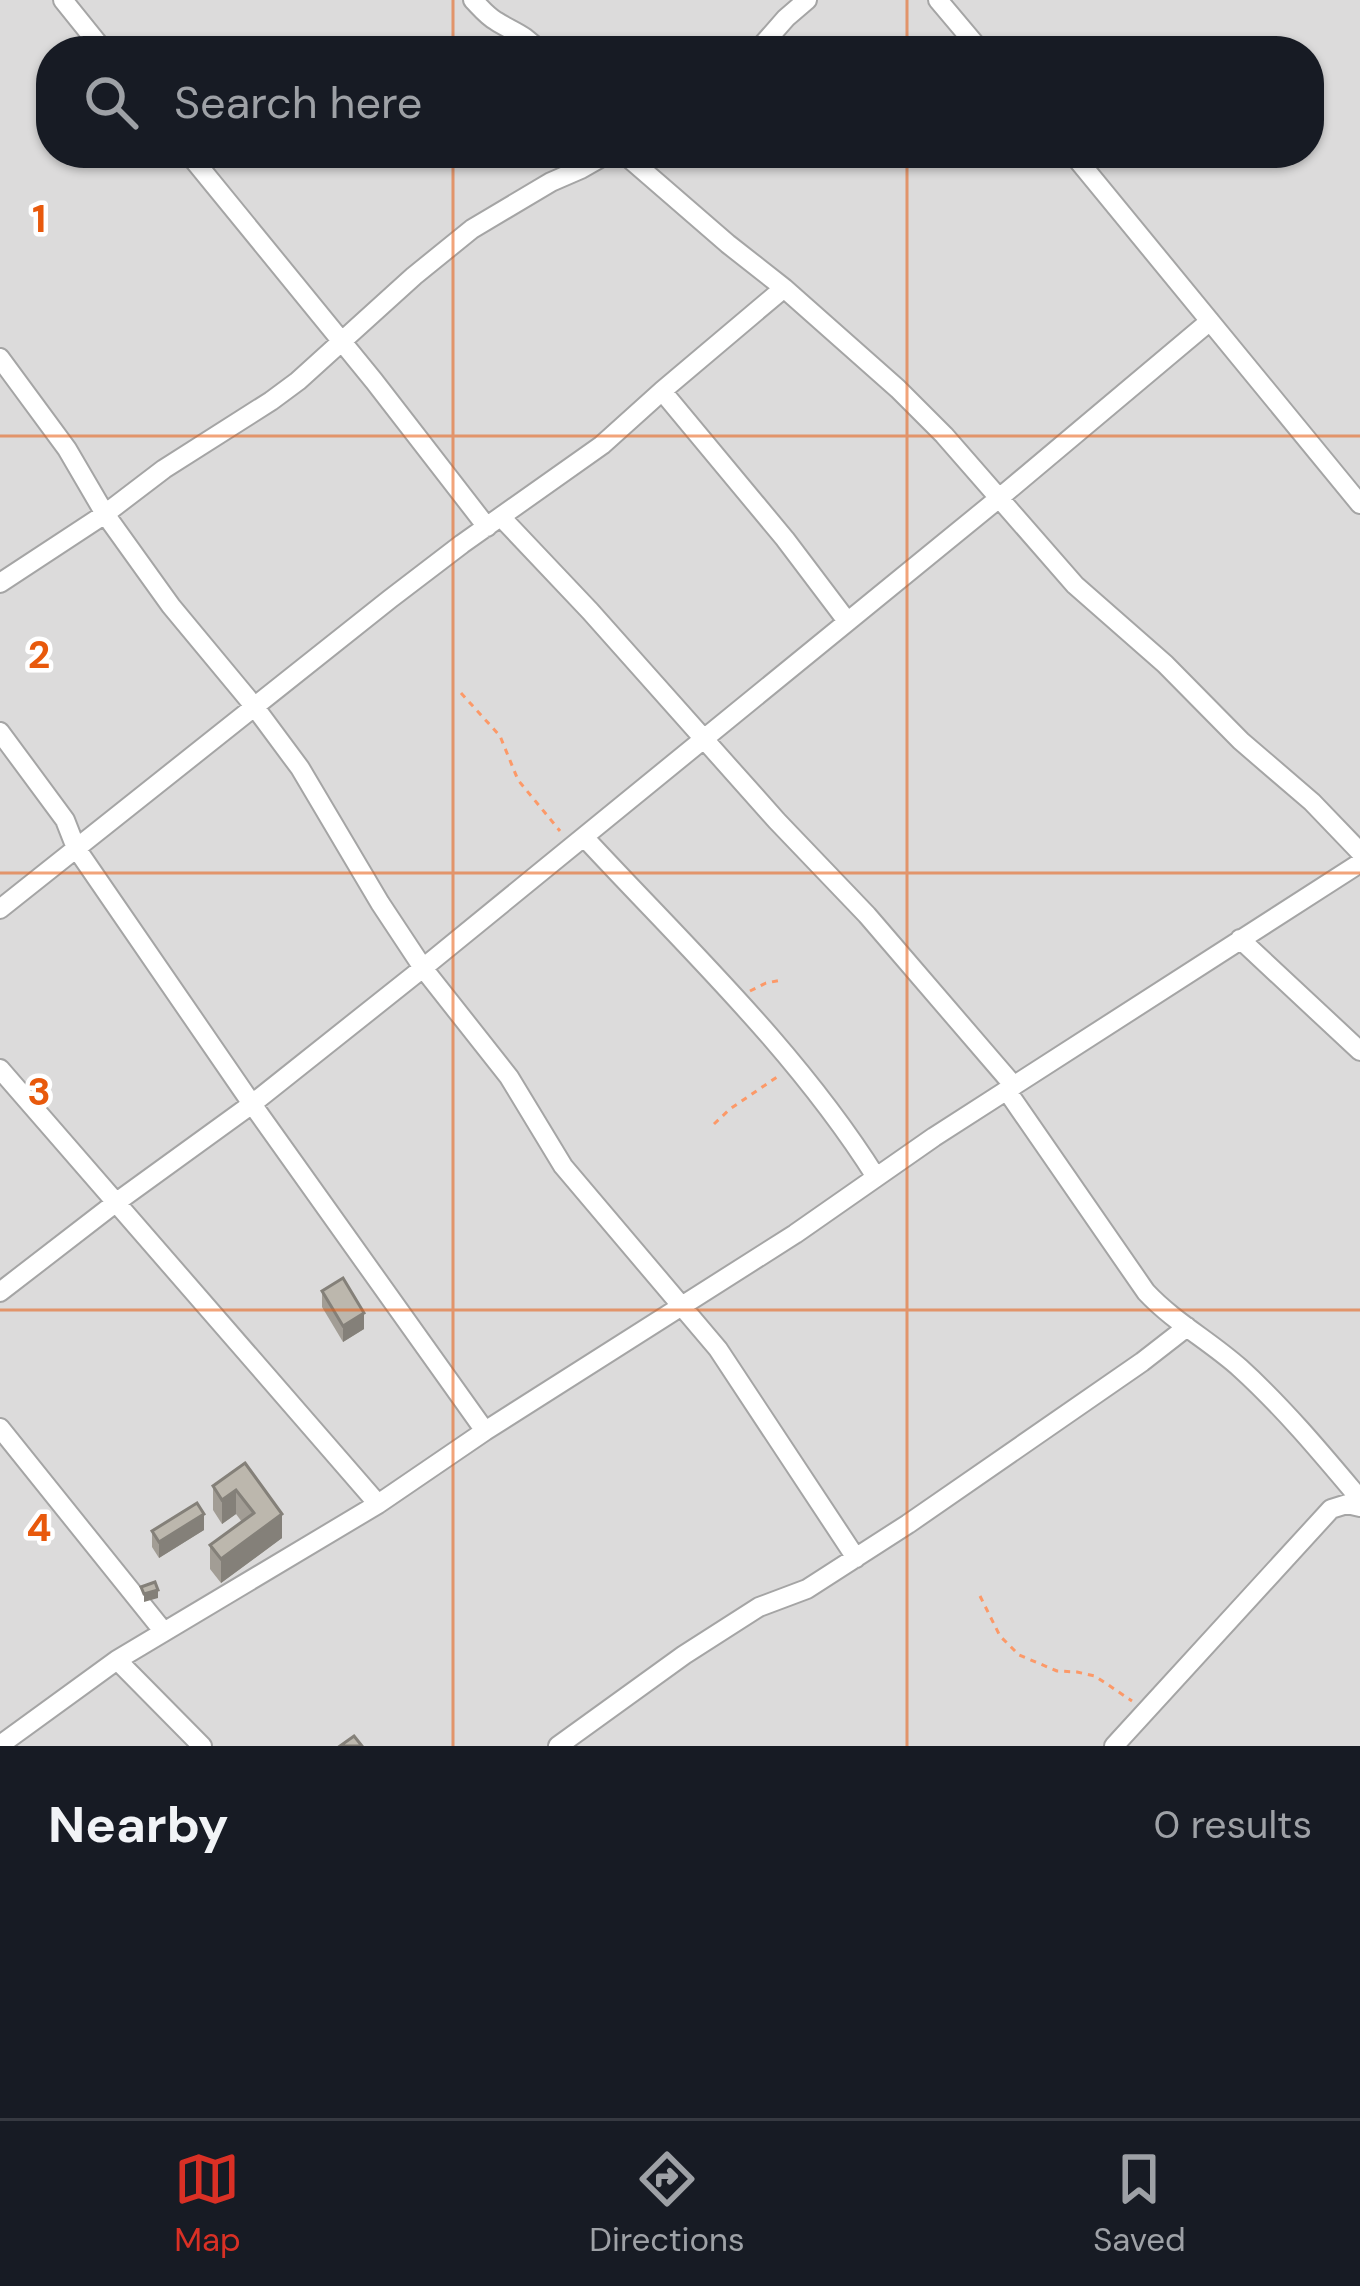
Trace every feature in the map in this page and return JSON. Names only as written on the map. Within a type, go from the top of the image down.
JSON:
[{"type":"street","points":[[63,0],[92,36]]},
{"type":"street","points":[[473,0],[500,25],[524,36]]},
{"type":"street","points":[[770,36],[807,0]]},
{"type":"street","points":[[938,0],[968,36]]},
{"type":"street","points":[[200,168],[494,522],[704,738],[867,915],[1011,1088],[1146,1292],[1240,1369],[1330,1464],[1360,1503]]},
{"type":"street","points":[[0,583],[271,401],[472,229],[583,168]]},
{"type":"street","points":[[640,168],[898,389],[1075,585],[1165,664],[1360,852]]},
{"type":"street","points":[[1084,168],[1360,504]]},
{"type":"street","points":[[0,909],[254,706],[602,445],[784,288]]},
{"type":"street","points":[[0,1292],[252,1104],[423,968],[1210,321]]},
{"type":"street","points":[[0,358],[67,448],[105,514],[171,606],[300,768],[423,968],[509,1077],[575,1183],[684,1307],[740,1381],[856,1558]]},
{"type":"street","points":[[662,391],[847,621]]},
{"type":"street","points":[[0,732],[65,820],[76,848],[252,1104],[485,1431]]},
{"type":"street","points":[[579,842],[738,998],[876,1177]]},
{"type":"street","points":[[0,1745],[117,1660],[378,1504],[1360,863]]},
{"type":"street","points":[[1240,939],[1360,1051]]},
{"type":"street","points":[[0,1070],[378,1504]]},
{"type":"street","points":[[558,1746],[684,1654],[758,1607],[807,1589],[856,1558],[1186,1327]]},
{"type":"street","points":[[0,1428],[164,1632]]},
{"type":"street","points":[[1114,1746],[1331,1509],[1360,1503]]},
{"type":"street","points":[[117,1660],[202,1746]]},
{"type":"path","points":[[461,693],[500,736],[526,794],[579,842]]},
{"type":"path","points":[[738,998],[766,982],[782,980]]},
{"type":"path","points":[[714,1124],[794,1068]]},
{"type":"path","points":[[980,1596],[1000,1636],[1019,1655],[1057,1671],[1095,1676],[1145,1711]]},
{"type":"shaded area","points":[[0,0],[1360,0],[1360,1746],[0,1746]]},
{"type":"building","points":[[343,1278],[364,1313],[343,1326],[322,1291]]},
{"type":"building","points":[[245,1463],[282,1514],[221,1559],[210,1545],[254,1513],[236,1490],[222,1500],[213,1486]]},
{"type":"building","points":[[197,1503],[204,1514],[159,1542],[152,1531]]},
{"type":"building","points":[[155,1582],[158,1590],[144,1594],[141,1587]]},
{"type":"building","points":[[354,1736],[362,1746],[340,1746]]}]
